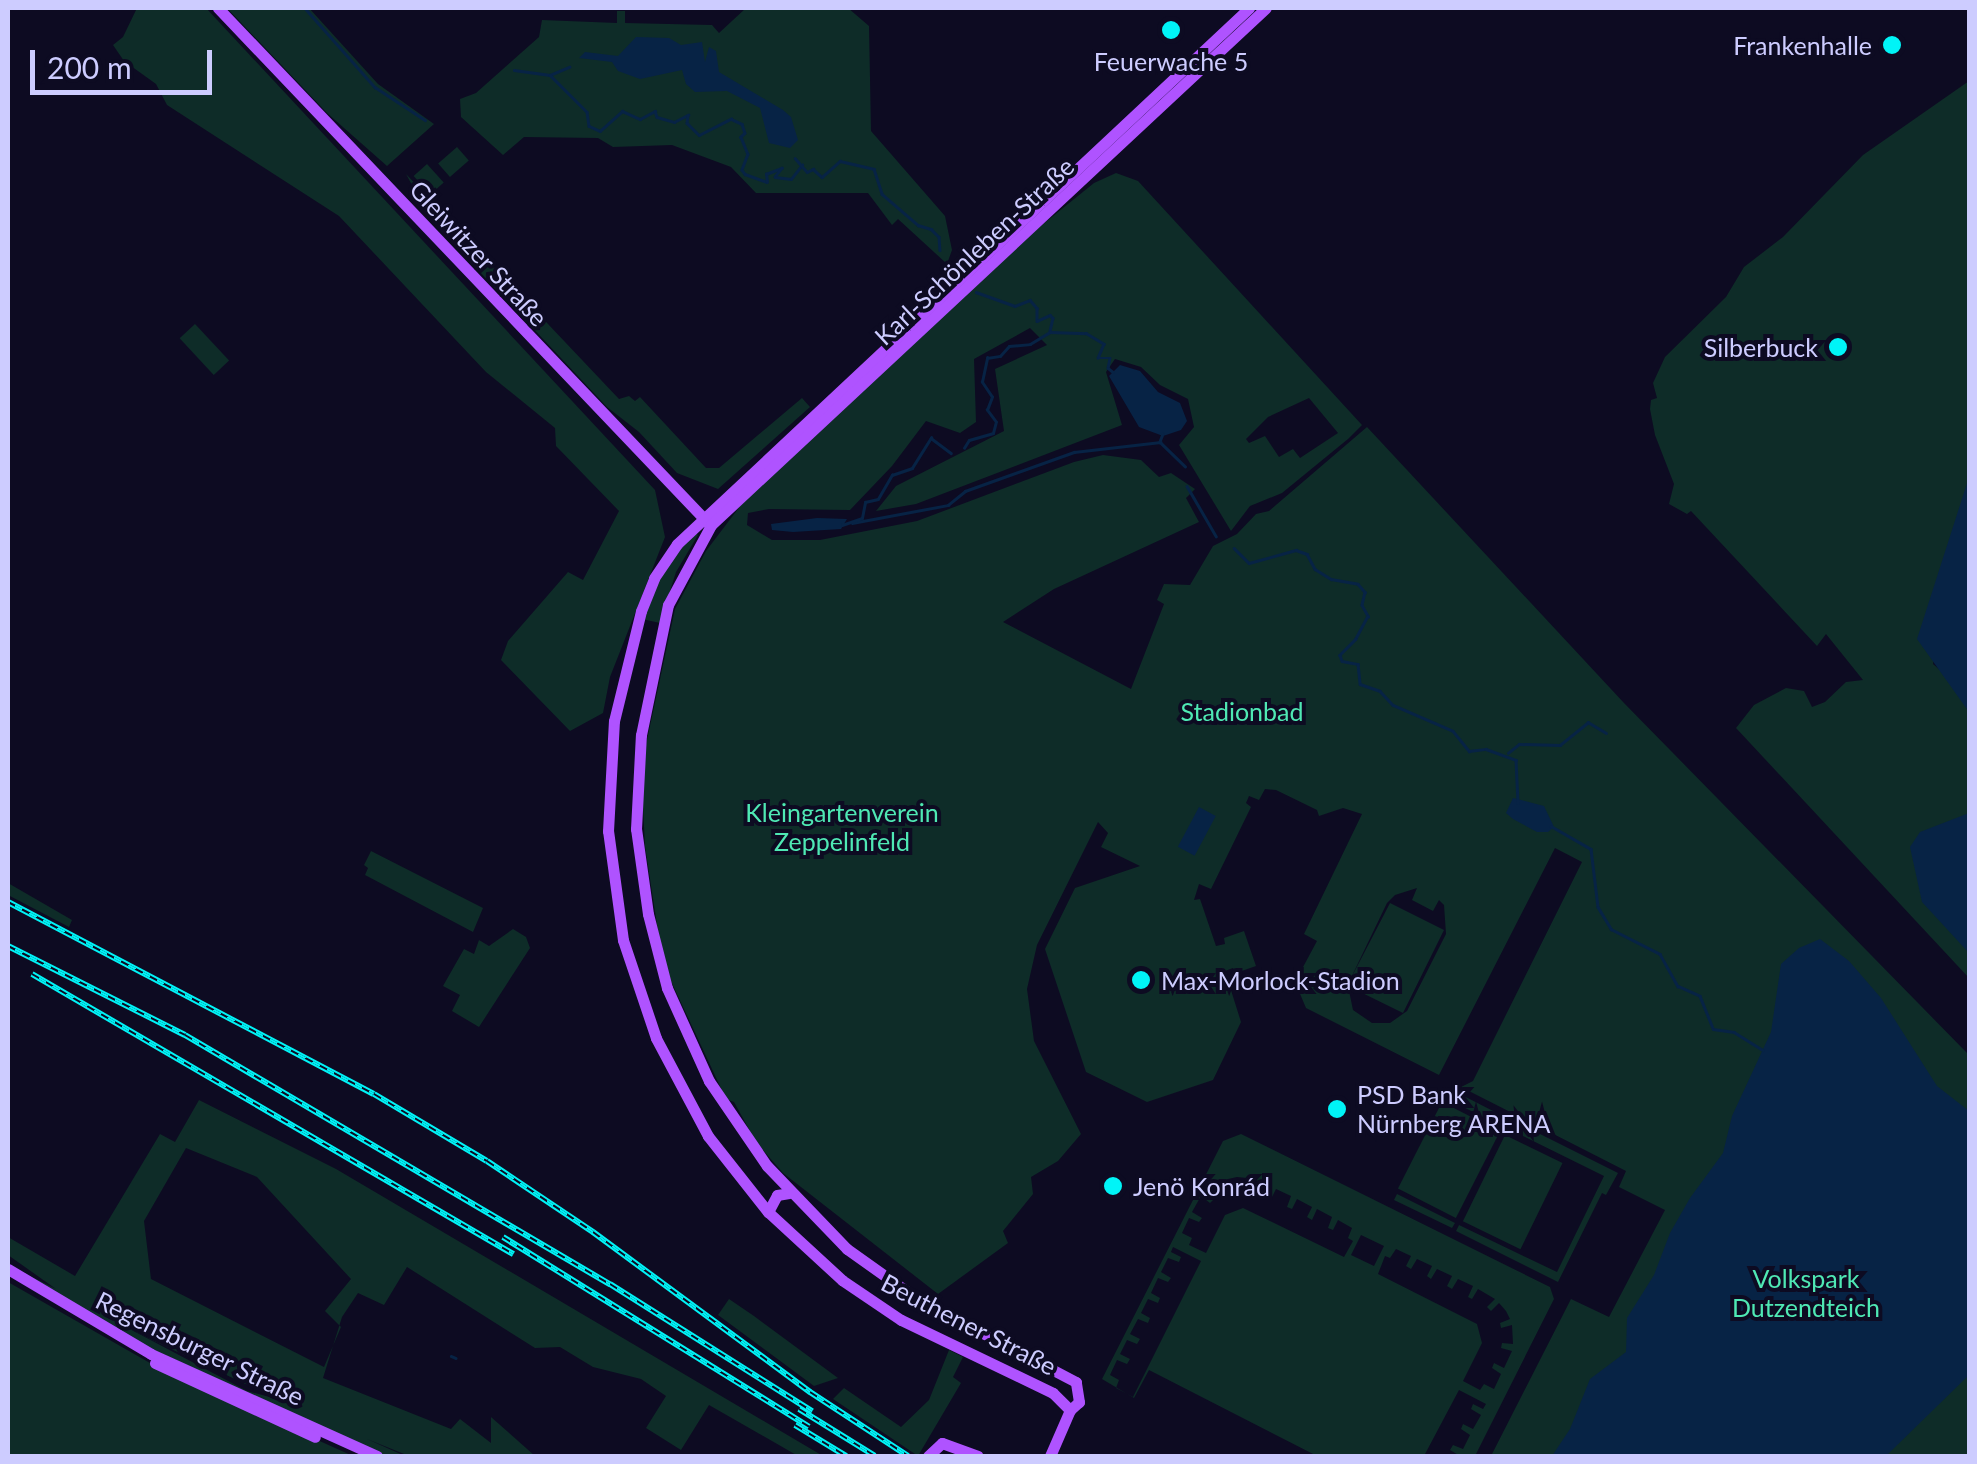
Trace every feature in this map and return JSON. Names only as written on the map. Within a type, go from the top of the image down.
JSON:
[{"type":"main road","name":"Gleiwitzer Straße","points":[[218,8],[707,522]]},
{"type":"main road","name":"Karl-Schönleben-Straße","points":[[995,254],[1249,8]]},
{"type":"main road","name":"Karl-Schönleben-Straße","points":[[707,522],[1266,8]]},
{"type":"main road","name":"Beuthener Straße","points":[[707,522],[664,616],[638,758],[639,859],[660,966],[690,1044],[740,1130],[825,1230],[880,1275],[1076,1382],[1082,1394],[1070,1410],[1053,1393],[901,1320],[825,1266],[768,1212],[708,1136],[663,1055],[626,950],[612,870],[609,776],[629,649],[663,563],[707,522]]},
{"type":"main road","points":[[768,1212],[777,1195],[790,1192]]},
{"type":"main road","name":"Regensburger Straße","points":[[8,1269],[142,1349],[294,1428],[360,1456]]},
{"type":"main road","name":"Regensburger Straße","points":[[8,1279],[122,1346],[378,1456]]},
{"type":"main road","points":[[1050,1456],[1070,1410]]},
{"type":"main road","points":[[928,1456],[942,1443],[978,1456]]},
{"type":"green space","points":[[137,8],[206,8],[655,490],[665,537],[610,677],[603,713],[570,731],[501,660],[508,641],[568,572],[583,580],[619,511],[556,446],[555,428],[486,372],[339,216],[167,105],[156,84],[124,61],[113,45],[123,37]]},
{"type":"green space","points":[[227,8],[309,8],[378,84],[434,124],[387,166],[327,113]]},
{"type":"green space","points":[[746,8],[848,8],[869,26],[871,131],[945,216],[952,250],[947,264],[898,219],[892,225],[868,193],[756,193],[731,167],[672,145],[613,147],[598,138],[524,137],[503,155],[461,117],[460,99],[476,93],[539,37],[542,20],[617,23],[617,11],[625,11],[625,23],[712,25],[719,33]]},
{"type":"green space","name":"Silberbuck","points":[[1969,81],[1969,476],[1933,664],[1949,678],[1969,712],[1969,978],[1736,728],[1754,705],[1786,688],[1804,691],[1812,707],[1825,702],[1846,682],[1863,680],[1826,634],[1817,646],[1691,511],[1687,514],[1669,504],[1674,484],[1655,435],[1650,409],[1651,400],[1657,398],[1653,383],[1665,357],[1726,297],[1744,267],[1783,237],[1863,155]]},
{"type":"green space","points":[[457,147],[469,161],[450,177],[438,163]]},
{"type":"green space","points":[[427,164],[444,183],[430,195],[414,176]]},
{"type":"green space","points":[[1116,173],[1138,181],[1362,425],[1282,493],[1250,506],[1231,531],[1179,445],[1194,427],[1188,399],[1160,385],[1141,367],[1115,359],[1106,372],[1122,425],[916,504],[876,511],[896,486],[1004,431],[995,369],[1047,345],[1030,328],[974,359],[976,422],[960,433],[926,421],[892,466],[850,510],[769,509],[748,513],[747,525],[772,540],[820,540],[917,521],[1074,462],[1103,455],[1141,460],[1159,477],[1171,473],[1195,489],[1186,498],[1199,522],[1054,589],[1003,622],[1131,689],[1164,604],[1157,600],[1164,584],[1190,585],[1213,546],[1237,534],[1256,514],[1269,511],[1367,427],[1624,703],[1969,1055],[1969,1456],[1491,1456],[1571,1299],[1609,1317],[1665,1210],[1619,1187],[1626,1171],[1461,1087],[1473,1081],[1582,862],[1555,848],[1439,1075],[1306,1008],[1295,982],[1317,941],[1304,934],[1362,814],[1343,808],[1319,816],[1317,810],[1276,790],[1265,789],[1259,800],[1249,796],[1246,803],[1251,807],[1211,889],[1199,884],[1194,900],[1200,899],[1216,946],[1225,944],[1224,938],[1244,931],[1256,966],[1236,973],[1233,968],[1225,971],[1241,1022],[1213,1080],[1147,1102],[1086,1072],[1045,949],[1075,888],[1140,866],[1101,847],[1108,833],[1098,822],[1037,945],[1027,989],[1034,1041],[1081,1134],[1058,1161],[1031,1177],[1033,1194],[1003,1231],[1008,1243],[938,1294],[783,1173],[756,1142],[734,1102],[726,1099],[663,964],[645,846],[641,768],[675,609],[706,551],[744,501],[1037,229],[1094,183]],"holes":[[[1309,398],[1338,433],[1300,458],[1293,449],[1279,457],[1265,436],[1249,443],[1246,439],[1268,417]],[[1417,888],[1412,900],[1433,911],[1439,900],[1444,905],[1446,934],[1407,1011],[1390,1023],[1372,1023],[1353,1010],[1348,986],[1403,1013],[1444,930],[1390,903],[1349,982],[1387,903],[1395,895]]]},
{"type":"green space","points":[[406,174],[619,399],[629,396],[635,401],[640,397],[706,468],[719,468],[802,398],[810,407],[718,489],[677,473],[639,432],[607,407],[431,220]]},
{"type":"green space","points":[[195,324],[229,361],[214,375],[180,338]]},
{"type":"green space","points":[[694,532],[698,535],[676,572],[660,623],[642,619],[665,565]]},
{"type":"green space","points":[[371,851],[483,908],[473,932],[365,875],[368,868],[364,865]]},
{"type":"green space","points":[[8,883],[72,920],[69,927],[8,895]]},
{"type":"green space","points":[[513,929],[526,937],[530,948],[479,1027],[452,1011],[460,995],[443,986],[464,949],[474,954],[479,940],[489,946]]},
{"type":"green space","points":[[1452,1090],[1507,1118],[1503,1127],[1447,1099]]},
{"type":"green space","points":[[199,1100],[336,1169],[823,1456],[798,1456],[709,1405],[681,1450],[646,1428],[666,1396],[641,1379],[593,1367],[560,1347],[535,1348],[407,1267],[384,1305],[358,1293],[339,1325],[325,1311],[351,1279],[257,1177],[186,1148],[144,1221],[151,1279],[324,1367],[333,1346],[323,1378],[451,1429],[460,1419],[491,1443],[491,1417],[535,1456],[409,1456],[367,1439],[405,1456],[386,1456],[137,1342],[20,1271],[56,1289],[8,1255],[8,1237],[75,1276],[160,1134],[175,1142]],"holes":[[[90,1308],[150,1339],[277,1399],[247,1391]]]},
{"type":"green space","points":[[1442,1102],[1500,1132],[1456,1218],[1398,1188]]},
{"type":"green space","points":[[1518,1123],[1618,1173],[1606,1195],[1602,1193],[1558,1282],[1456,1231],[1459,1225],[1557,1272],[1604,1176],[1513,1131]]},
{"type":"green space","points":[[1241,1134],[1550,1287],[1554,1299],[1475,1456],[1460,1456],[1450,1450],[1453,1445],[1463,1449],[1470,1435],[1461,1429],[1463,1424],[1473,1429],[1481,1415],[1471,1409],[1473,1404],[1483,1409],[1486,1404],[1459,1390],[1424,1456],[1317,1456],[1149,1370],[1134,1398],[1127,1394],[1133,1397],[1201,1261],[1173,1247],[1171,1252],[1181,1257],[1179,1262],[1168,1258],[1161,1272],[1171,1278],[1168,1282],[1158,1278],[1151,1293],[1160,1298],[1158,1303],[1148,1299],[1141,1313],[1150,1318],[1148,1323],[1138,1319],[1130,1334],[1140,1339],[1137,1344],[1127,1340],[1120,1354],[1130,1359],[1127,1364],[1117,1360],[1110,1375],[1119,1380],[1116,1387],[1102,1379],[1223,1141]],"holes":[[[1247,1178],[1245,1188],[1251,1189],[1253,1179],[1271,1186],[1266,1197],[1271,1199],[1276,1189],[1291,1196],[1287,1207],[1292,1209],[1297,1199],[1312,1207],[1307,1217],[1312,1220],[1317,1209],[1332,1217],[1328,1228],[1333,1230],[1338,1220],[1352,1228],[1348,1238],[1353,1241],[1344,1257],[1243,1208],[1225,1215],[1206,1253],[1189,1245],[1192,1238],[1182,1233],[1189,1218],[1199,1222],[1202,1218],[1192,1212],[1201,1196],[1210,1203],[1214,1199],[1206,1191],[1222,1180],[1226,1191],[1231,1189],[1228,1179]],[[1361,1235],[1384,1246],[1374,1266],[1351,1255]],[[1396,1249],[1411,1256],[1406,1266],[1411,1269],[1417,1259],[1432,1266],[1427,1276],[1431,1279],[1437,1269],[1452,1276],[1447,1286],[1452,1289],[1458,1279],[1473,1286],[1468,1297],[1472,1299],[1478,1289],[1495,1299],[1487,1307],[1491,1311],[1499,1303],[1506,1311],[1510,1319],[1500,1323],[1501,1328],[1512,1325],[1513,1344],[1502,1343],[1501,1348],[1512,1351],[1504,1368],[1494,1363],[1492,1368],[1501,1374],[1494,1389],[1484,1384],[1480,1390],[1463,1381],[1482,1343],[1477,1324],[1378,1274],[1385,1256],[1390,1258]]]},
{"type":"green space","points":[[1505,1135],[1563,1163],[1520,1249],[1463,1221]]},
{"type":"green space","points":[[1397,1194],[1455,1223],[1452,1228],[1394,1200]]},
{"type":"green space","points":[[8,1282],[164,1371],[353,1456],[8,1456]]},
{"type":"green space","points":[[729,1299],[838,1378],[814,1386],[718,1315]]},
{"type":"green space","points":[[949,1350],[963,1357],[953,1377],[961,1383],[918,1456],[833,1399],[844,1388],[901,1427],[929,1400]]},
{"type":"water","points":[[636,37],[669,38],[681,45],[702,42],[705,62],[709,47],[716,51],[719,72],[791,117],[798,140],[790,148],[769,143],[760,108],[727,91],[695,92],[686,84],[682,70],[640,79],[618,71],[612,62],[579,58],[585,52],[618,56]]},
{"type":"water","points":[[1120,365],[1140,371],[1158,392],[1180,403],[1187,421],[1181,430],[1163,436],[1139,427],[1109,376]]},
{"type":"water","points":[[1969,477],[1969,712],[1917,639]]},
{"type":"water","points":[[847,519],[841,529],[772,530],[771,524]]},
{"type":"water","points":[[1513,798],[1544,806],[1554,827],[1548,832],[1537,832],[1513,819],[1506,813]]},
{"type":"water","points":[[1199,807],[1216,816],[1195,856],[1178,847]]},
{"type":"water","points":[[1970,813],[1969,953],[1922,902],[1910,847],[1920,832]]},
{"type":"water","name":"Volkspark Dutzendteich","points":[[1820,939],[1849,961],[1881,998],[1937,1086],[1969,1111],[1969,1375],[1886,1456],[1552,1456],[1570,1429],[1590,1379],[1626,1352],[1627,1318],[1654,1275],[1670,1233],[1690,1198],[1723,1153],[1732,1116],[1771,1032],[1781,964],[1799,948]]},
{"type":"waterway","points":[[305,8],[375,87],[425,120]]},
{"type":"waterway","points":[[514,70],[550,75],[569,67]]},
{"type":"waterway","points":[[550,75],[587,112],[589,126],[600,131],[622,111],[640,119],[655,111],[657,117],[674,122],[688,115],[687,123],[699,135],[731,119],[742,124],[745,133],[741,137],[748,154],[742,170],[745,174],[767,182],[766,174],[782,168],[775,177],[791,179],[802,165]]},
{"type":"waterway","points":[[795,158],[807,172],[813,169],[822,177],[840,161],[874,169],[882,194],[918,225],[931,229],[939,237],[940,250]]},
{"type":"waterway","points":[[976,292],[1015,306],[1030,300],[1037,308],[1037,321],[1050,315],[1053,318],[1050,331]]},
{"type":"waterway","points":[[964,448],[969,440],[993,433],[996,422],[987,410],[992,397],[982,382],[987,358],[1000,356],[1009,346],[1030,344],[1050,332],[1086,333],[1104,344],[1098,358],[1110,358],[1108,368],[1113,372]]},
{"type":"waterway","points":[[1163,434],[1160,442],[1185,466]]},
{"type":"waterway","points":[[842,525],[862,518],[865,502],[878,499],[892,475],[912,468],[931,438],[951,453]]},
{"type":"waterway","points":[[852,523],[948,505],[965,491],[1074,452],[1160,442]]},
{"type":"waterway","points":[[1187,486],[1216,536]]},
{"type":"waterway","points":[[1234,548],[1249,563],[1296,550],[1307,554],[1315,569],[1331,579],[1358,584],[1365,592],[1362,605],[1368,616],[1356,639],[1340,655],[1342,661],[1358,664],[1360,684],[1380,691],[1393,705],[1453,731],[1469,751],[1486,749],[1516,760],[1518,803]]},
{"type":"waterway","points":[[1508,753],[1519,744],[1560,745],[1588,722],[1606,733]]},
{"type":"waterway","points":[[1551,826],[1591,849],[1598,907],[1611,929],[1660,954],[1678,986],[1700,996],[1713,1029],[1734,1032],[1763,1050]]},
{"type":"waterway","points":[[451,1356],[456,1358]]},
{"type":"railway","points":[[8,902],[374,1094],[487,1161],[593,1232],[810,1392],[908,1456]]},
{"type":"railway","points":[[8,946],[185,1035],[610,1284],[812,1411]]},
{"type":"railway","points":[[32,974],[513,1254]]},
{"type":"railway","points":[[503,1237],[809,1427]]},
{"type":"railway","points":[[799,1409],[875,1456]]},
{"type":"railway","points":[[795,1425],[846,1456]]},
{"type":"place","name":"Feuerwache 5","points":[[1171,30]]},
{"type":"place","name":"Frankenhalle","points":[[1892,45]]},
{"type":"place","name":"Silberbuck","points":[[1838,347]]},
{"type":"place","name":"Max-Morlock-Stadion","points":[[1141,980]]},
{"type":"place","name":"PSD Bank Nürnberg ARENA","points":[[1337,1109]]},
{"type":"place","name":"Jenö Konrád","points":[[1113,1186]]},
{"type":"park label","name":"Stadionbad","points":[[1242,711]]},
{"type":"park label","name":"Kleingartenverein Zeppelinfeld","points":[[842,828]]}]
